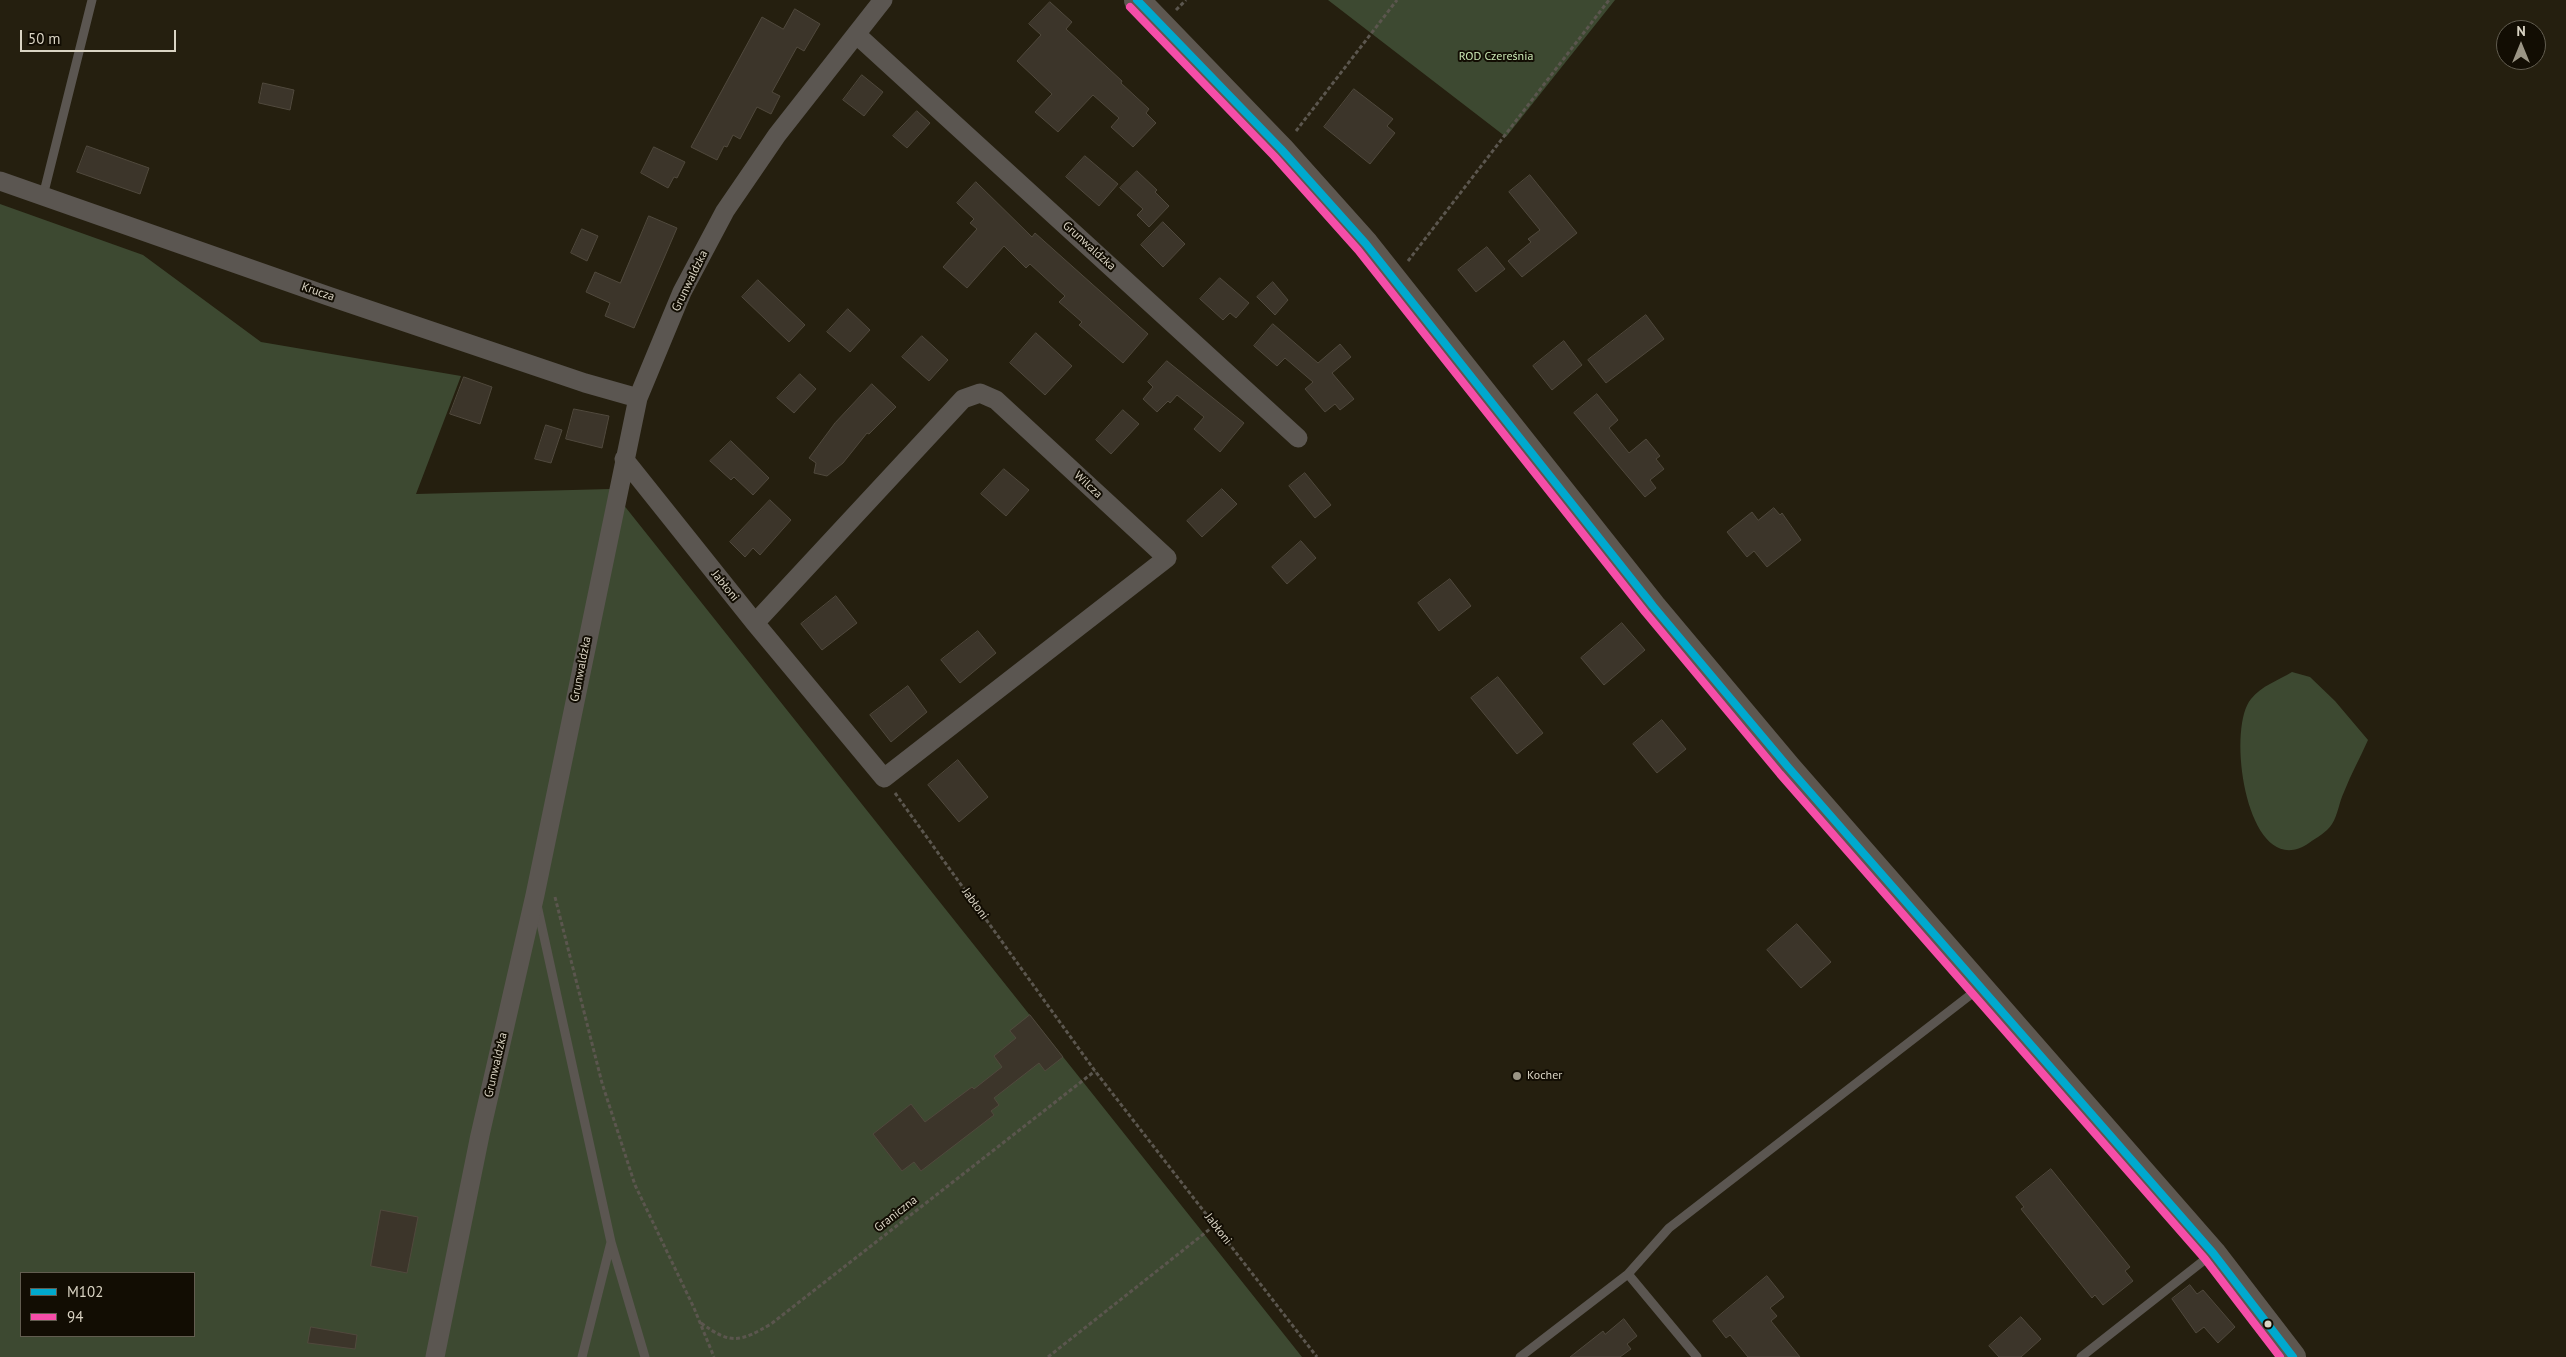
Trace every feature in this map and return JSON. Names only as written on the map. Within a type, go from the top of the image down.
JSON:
[{"type":"street","name":"Grunwaldzka","points":[[435,1357],[480,1135],[535,895],[638,398],[682,292],[725,211],[777,135],[883,0]]},
{"type":"street","points":[[1137,0],[1282,149],[1322,193],[1394,279],[1653,606],[1788,767],[2212,1254],[2293,1357]]},
{"type":"street","name":"Grunwaldzka","points":[[857,35],[1298,438]]},
{"type":"street","name":"Krucza","points":[[0,181],[328,296],[585,383],[638,398]]},
{"type":"street","name":"Wilcza","points":[[755,623],[964,398],[980,393],[996,400],[1167,558],[884,778]]},
{"type":"street","name":"Jabłoni","points":[[624,459],[755,623],[884,778]]},
{"type":"lane","points":[[43,196],[92,0]]},
{"type":"lane","points":[[535,895],[611,1242],[645,1357]]},
{"type":"lane","points":[[1520,1357],[1628,1274],[1669,1228],[1981,987]]},
{"type":"lane","points":[[582,1357],[611,1242]]},
{"type":"lane","points":[[2081,1357],[2212,1254]]},
{"type":"lane","points":[[1628,1274],[1697,1357]]},
{"type":"path","points":[[1282,149],[1397,0]]},
{"type":"path","points":[[1394,279],[1609,0]]},
{"type":"path","name":"Jabłoni","points":[[884,778],[1095,1070],[1317,1357]]},
{"type":"path","points":[[540,871],[555,894],[602,1083],[635,1185],[714,1357]]},
{"type":"path","name":"Graniczna","points":[[700,1323],[719,1336],[739,1340],[748,1338],[771,1324],[1095,1070]]},
{"type":"path","points":[[1048,1357],[1215,1225]]},
{"type":"green space","name":"ROD Czereśnia","points":[[1328,0],[1615,0],[1506,137]]},
{"type":"green space","points":[[0,204],[143,255],[261,342],[461,376],[416,494],[611,489],[1302,1357],[0,1357]]},
{"type":"green space","points":[[2292,672],[2310,677],[2335,701],[2368,740],[2330,827],[2309,843],[2288,850],[2271,843],[2257,824],[2247,798],[2242,769],[2241,740],[2244,716],[2251,699],[2265,687]]},
{"type":"building","points":[[1050,2],[1072,22],[1066,29],[1149,109],[1146,113],[1156,123],[1133,147],[1111,127],[1119,118],[1093,95],[1058,132],[1035,112],[1052,94],[1017,61],[1041,35],[1029,24]]},
{"type":"building","points":[[795,9],[820,24],[804,51],[797,47],[772,92],[780,96],[771,114],[757,107],[740,139],[733,135],[727,147],[724,146],[717,160],[691,147],[762,17],[783,29]]},
{"type":"building","points":[[862,75],[883,92],[864,116],[843,100]]},
{"type":"building","points":[[263,83],[294,90],[290,110],[259,103]]},
{"type":"building","points":[[1354,89],[1393,119],[1387,126],[1395,133],[1370,164],[1324,127]]},
{"type":"building","points":[[917,111],[930,123],[907,148],[893,136]]},
{"type":"building","points":[[87,146],[149,168],[140,194],[77,172]]},
{"type":"building","points":[[654,147],[685,162],[677,178],[674,177],[668,188],[641,173]]},
{"type":"building","points":[[1085,156],[1118,184],[1099,206],[1066,177]]},
{"type":"building","points":[[1137,171],[1157,190],[1155,192],[1169,206],[1149,227],[1137,215],[1143,209],[1120,188]]},
{"type":"building","points":[[1530,175],[1577,233],[1522,277],[1508,261],[1531,242],[1528,239],[1540,230],[1509,192]]},
{"type":"building","points":[[976,182],[1032,237],[1035,233],[1148,334],[1123,363],[1079,325],[1082,322],[1059,302],[1065,296],[1030,264],[1026,268],[1004,246],[967,288],[943,267],[977,229],[970,223],[974,219],[957,203]]},
{"type":"building","points":[[649,216],[677,228],[634,328],[605,316],[610,303],[586,292],[595,272],[620,283]]},
{"type":"building","points":[[1163,222],[1185,244],[1163,267],[1141,245]]},
{"type":"building","points":[[582,229],[598,236],[587,261],[571,253]]},
{"type":"building","points":[[1487,247],[1505,269],[1476,292],[1458,270]]},
{"type":"building","points":[[1220,278],[1249,303],[1236,318],[1230,313],[1223,320],[1200,299]]},
{"type":"building","points":[[758,280],[805,325],[789,342],[742,297]]},
{"type":"building","points":[[1273,282],[1288,300],[1275,315],[1257,297]]},
{"type":"building","points":[[848,309],[870,330],[850,352],[827,332]]},
{"type":"building","points":[[1646,315],[1664,339],[1606,383],[1588,360]]},
{"type":"building","points":[[1273,324],[1318,363],[1340,344],[1351,357],[1332,373],[1354,399],[1340,410],[1335,404],[1325,412],[1305,389],[1313,382],[1285,358],[1277,366],[1254,346]]},
{"type":"building","points":[[1036,333],[1072,366],[1045,395],[1010,363]]},
{"type":"building","points":[[922,336],[948,360],[929,381],[902,357]]},
{"type":"building","points":[[1564,341],[1582,365],[1552,390],[1533,366]]},
{"type":"building","points":[[1167,361],[1244,423],[1220,452],[1194,429],[1204,417],[1177,395],[1170,403],[1168,401],[1157,412],[1143,399],[1153,387],[1148,382]]},
{"type":"building","points":[[800,374],[816,389],[794,413],[777,398]]},
{"type":"building","points":[[464,377],[492,387],[480,424],[450,414]]},
{"type":"building","points":[[872,384],[896,407],[869,434],[867,433],[843,463],[827,476],[814,473],[816,463],[809,458],[835,423]]},
{"type":"building","points":[[1597,394],[1618,420],[1609,428],[1629,453],[1646,439],[1660,456],[1656,459],[1664,469],[1650,480],[1656,488],[1645,497],[1574,413]]},
{"type":"building","points":[[574,409],[609,416],[602,448],[566,439]]},
{"type":"building","points":[[1123,410],[1139,424],[1111,454],[1096,440]]},
{"type":"building","points":[[546,425],[562,430],[551,463],[535,459]]},
{"type":"building","points":[[731,441],[769,478],[753,495],[734,477],[731,480],[710,461]]},
{"type":"building","points":[[1004,469],[1029,490],[1006,516],[981,494]]},
{"type":"building","points":[[1305,473],[1331,505],[1315,518],[1289,486]]},
{"type":"building","points":[[1222,489],[1237,504],[1202,537],[1187,521]]},
{"type":"building","points":[[770,500],[791,520],[760,555],[753,548],[745,557],[730,542]]},
{"type":"building","points":[[1774,508],[1780,515],[1782,513],[1801,540],[1767,567],[1754,551],[1747,557],[1727,532],[1752,512],[1758,520]]},
{"type":"building","points":[[1301,541],[1316,558],[1287,584],[1272,567]]},
{"type":"building","points":[[1450,579],[1471,606],[1439,631],[1418,603]]},
{"type":"building","points":[[836,596],[857,623],[822,650],[801,624]]},
{"type":"building","points":[[1622,623],[1645,650],[1604,685],[1581,658]]},
{"type":"building","points":[[978,631],[996,653],[960,683],[941,660]]},
{"type":"building","points":[[1498,677],[1543,733],[1517,754],[1471,698]]},
{"type":"building","points":[[908,686],[927,712],[891,742],[870,715]]},
{"type":"building","points":[[1662,720],[1686,749],[1657,773],[1633,744]]},
{"type":"building","points":[[958,760],[988,797],[959,822],[928,785]]},
{"type":"building","points":[[1797,924],[1831,962],[1801,988],[1767,950]]},
{"type":"building","points":[[1030,1015],[1063,1057],[1045,1071],[1039,1063],[994,1098],[999,1105],[991,1111],[994,1115],[921,1171],[914,1162],[902,1171],[873,1134],[911,1104],[925,1122],[972,1087],[974,1089],[1002,1067],[994,1056],[1016,1038],[1010,1031]]},
{"type":"building","points":[[2051,1169],[2130,1267],[2125,1271],[2133,1281],[2103,1305],[2095,1295],[2092,1298],[2021,1209],[2024,1207],[2016,1197]]},
{"type":"building","points":[[381,1210],[418,1217],[407,1273],[371,1266]]},
{"type":"building","points":[[1767,1276],[1784,1297],[1770,1308],[1777,1316],[1771,1321],[1800,1357],[1748,1357],[1730,1335],[1726,1338],[1713,1321]]},
{"type":"building","points":[[2190,1285],[2197,1294],[2203,1290],[2235,1327],[2218,1343],[2204,1327],[2196,1333],[2172,1299]]},
{"type":"building","points":[[2021,1317],[2041,1339],[2021,1357],[1999,1357],[1989,1346]]},
{"type":"building","points":[[1624,1319],[1637,1336],[1627,1344],[1631,1349],[1620,1357],[1570,1357],[1603,1331],[1605,1334]]},
{"type":"building","points":[[311,1327],[357,1335],[355,1349],[308,1343]]},
{"type":"transit line","name":"M102","points":[[1137,0],[1281,149],[1366,244],[1653,606],[1788,767],[2213,1253],[2293,1357]]},
{"type":"transit line","name":"94","points":[[1130,7],[1274,156],[1358,250],[1645,612],[1780,774],[2205,1259],[2280,1357]]},
{"type":"place","name":"Kocher","points":[[1517,1076]]}]
